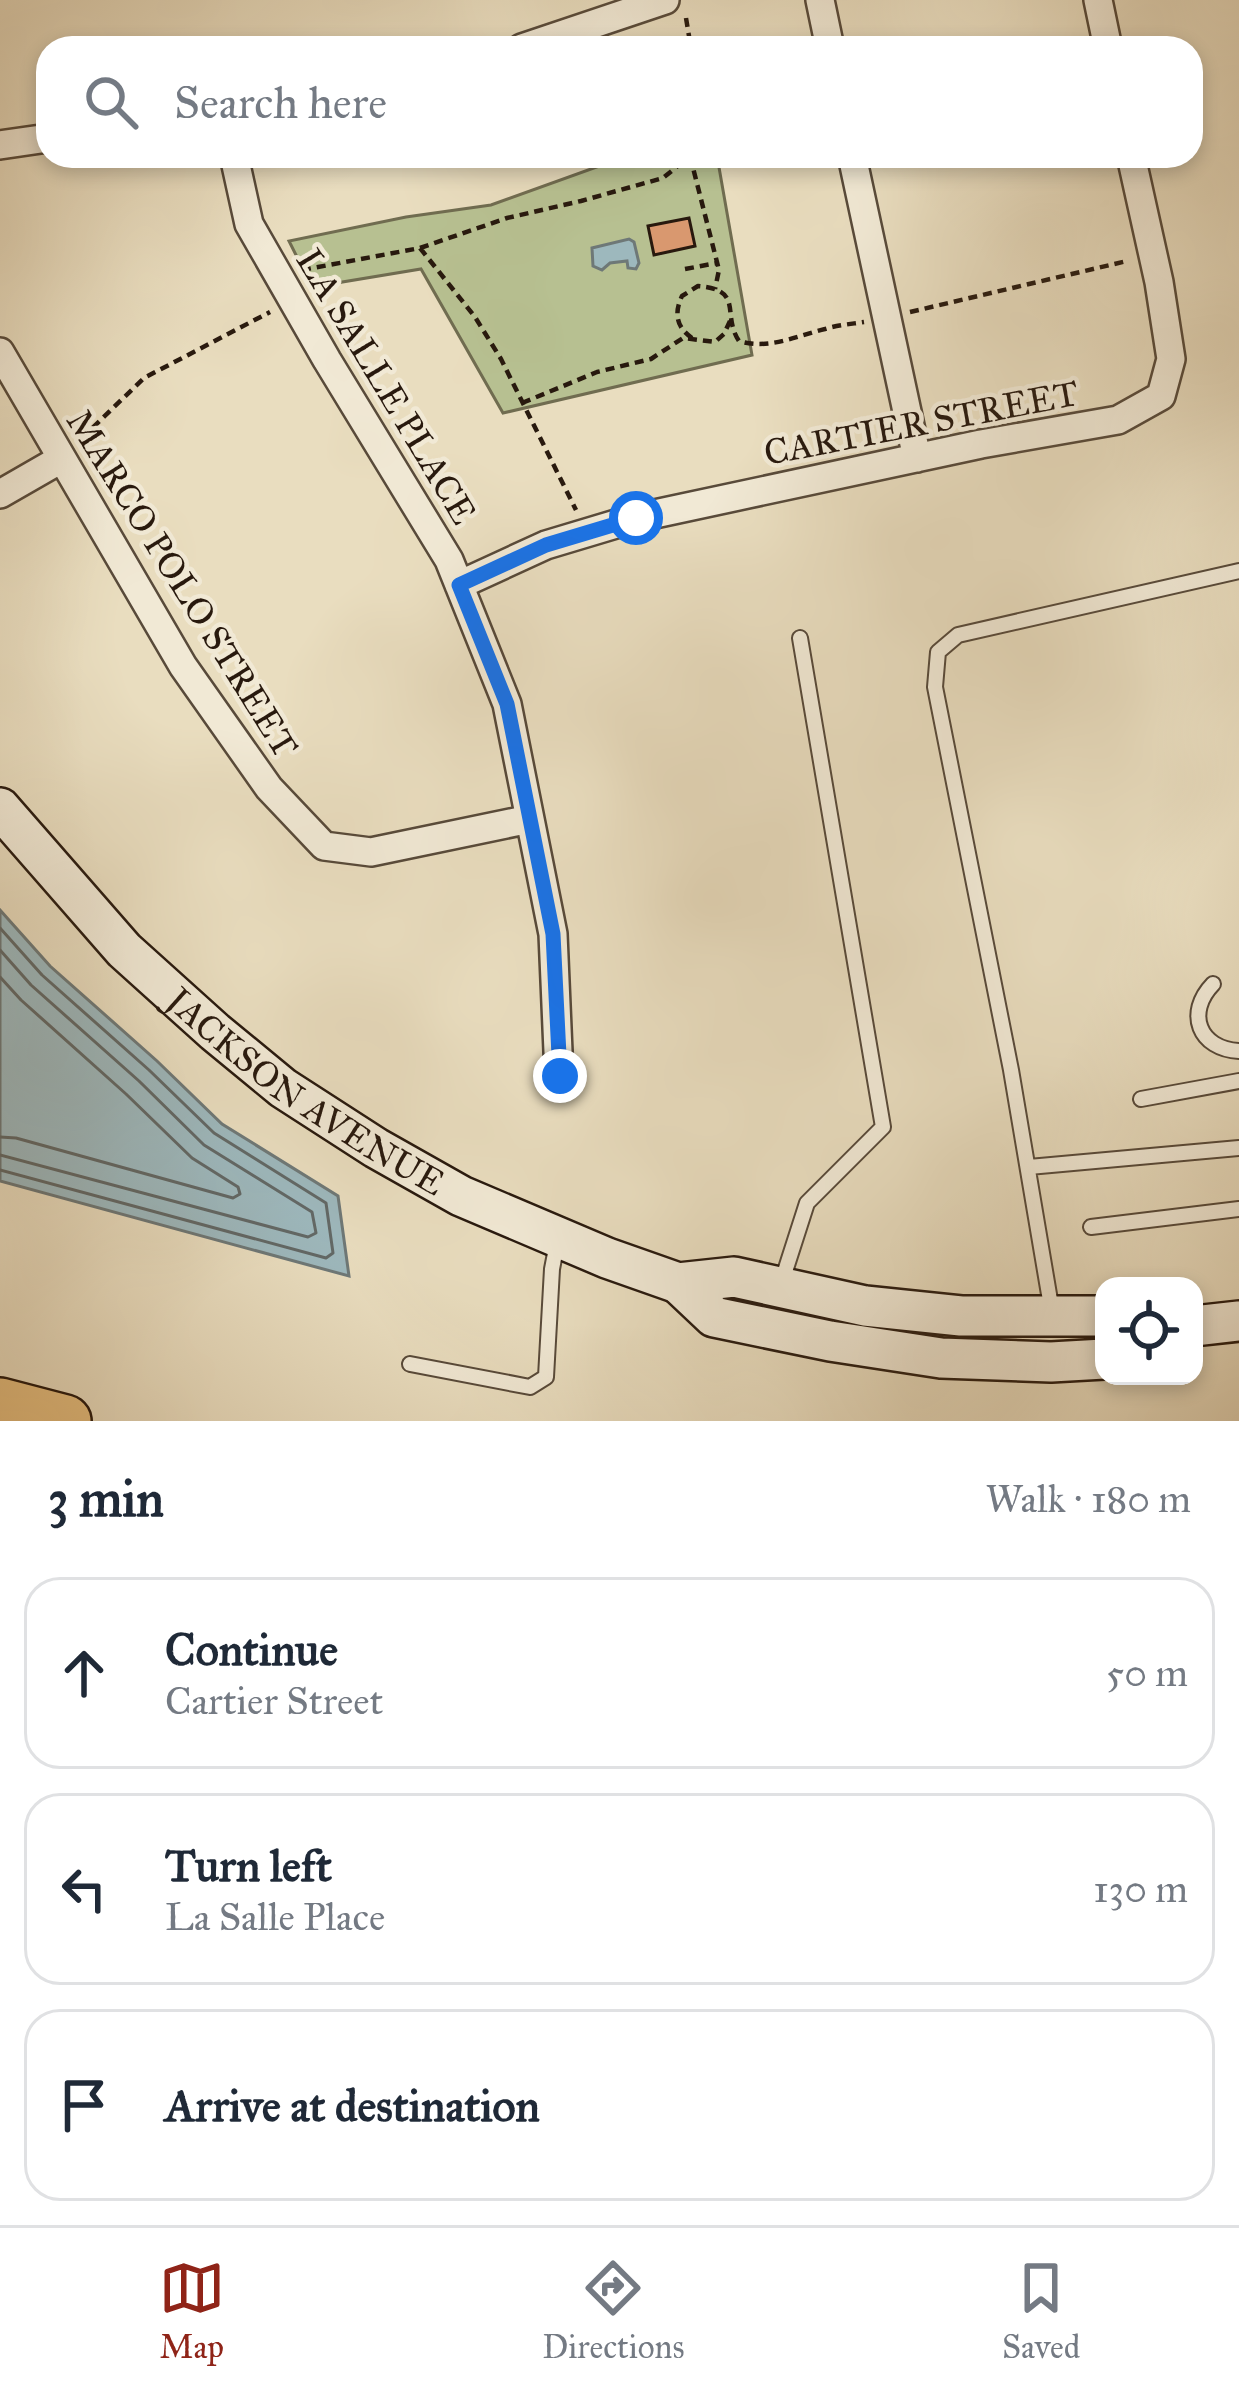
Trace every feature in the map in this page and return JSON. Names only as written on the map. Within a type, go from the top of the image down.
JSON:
[{"type":"highway","points":[[0,1404],[65,1421]]},
{"type":"main road","name":"JACKSON AVENUE","points":[[0,808],[124,950],[174,997],[283,1088],[460,1196],[678,1282],[714,1317],[940,1358],[1095,1360]]},
{"type":"main road","name":"JACKSON AVENUE","points":[[678,1282],[734,1277],[865,1306],[961,1316],[1095,1316]]},
{"type":"main road","points":[[778,1331],[819,1319],[862,1328],[1015,1340],[1036,1336],[1053,1318]]},
{"type":"main road","points":[[1203,1325],[1239,1321]]},
{"type":"street","points":[[820,0],[828,36]]},
{"type":"street","points":[[1098,0],[1106,36]]},
{"type":"street","points":[[568,36],[675,8]]},
{"type":"street","points":[[0,145],[36,139]]},
{"type":"street","name":"LA SALLE PLACE","points":[[237,168],[249,224],[449,560],[507,704],[553,934],[560,1076]]},
{"type":"street","points":[[855,168],[917,458]]},
{"type":"street","name":"CARTIER STREET","points":[[459,585],[546,545],[636,518],[1118,420],[1161,396],[1171,359],[1135,168]]},
{"type":"street","name":"MARCO POLO STREET","points":[[0,352],[183,666],[269,788],[323,846],[371,852],[530,819]]},
{"type":"street","points":[[0,494],[61,459]]},
{"type":"lane","points":[[1053,1318],[1029,1167],[935,687],[938,652],[958,635],[1239,572]]},
{"type":"lane","points":[[780,1289],[807,1203],[884,1127],[800,638]]},
{"type":"lane","points":[[1213,985],[1200,1004],[1200,1027],[1214,1046],[1238,1054]]},
{"type":"lane","points":[[1141,1100],[1239,1081]]},
{"type":"lane","points":[[1029,1167],[1239,1148]]},
{"type":"lane","points":[[1090,1227],[1239,1209]]},
{"type":"lane","points":[[410,1364],[530,1387],[545,1377],[558,1238]]},
{"type":"path","points":[[675,8],[687,36]]},
{"type":"path","points":[[61,459],[144,378],[286,287],[337,262],[420,248],[507,218],[663,178],[675,168]]},
{"type":"path","points":[[693,168],[718,263],[715,289]]},
{"type":"path","points":[[420,248],[501,358],[588,533]]},
{"type":"path","points":[[685,269],[718,263]]},
{"type":"path","points":[[522,403],[597,372],[651,359],[683,338],[715,342],[731,319]]},
{"type":"green space","points":[[594,168],[719,168],[752,355],[503,413],[421,269],[312,287],[289,241],[491,205]]},
{"type":"water","points":[[629,239],[639,263],[636,269],[628,268],[627,261],[610,263],[602,270],[593,266],[592,248]]},
{"type":"water","points":[[0,910],[50,966],[222,1124],[338,1196],[349,1276],[0,1181]]},
{"type":"building","points":[[689,218],[695,246],[654,255],[648,226]]},
{"type":"route","points":[[560,1076],[553,934],[507,704],[459,585],[546,545],[636,518]]}]
